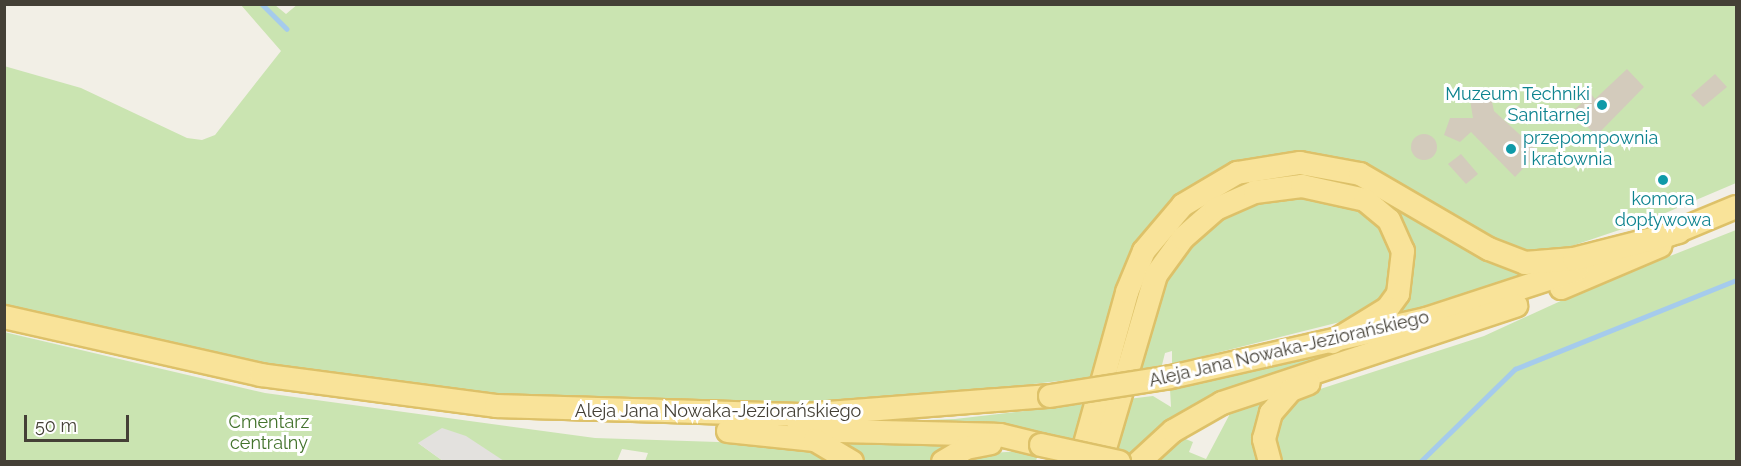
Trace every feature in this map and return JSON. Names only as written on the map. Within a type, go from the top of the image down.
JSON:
[{"type":"main road","points":[[1080,462],[1127,292],[1144,251],[1182,205],[1237,173],[1300,163],[1360,174],[1489,249],[1524,264],[1574,259],[1679,232]]},
{"type":"main road","points":[[1101,462],[1156,275],[1183,238],[1226,204],[1280,187],[1324,188],[1365,200],[1389,220],[1403,251],[1398,294],[1388,308],[1333,342]]},
{"type":"main road","name":"Aleja Jana Nowaka-Jeziorańskiego","points":[[4,317],[122,348],[286,380],[555,410],[802,415],[1050,396],[1171,377],[1333,342],[1520,290],[1679,232],[1737,207]]},
{"type":"main road","points":[[1139,462],[1173,431],[1221,403],[1378,354],[1558,290],[1656,249],[1679,232]]},
{"type":"main road","points":[[1270,462],[1264,439],[1271,413],[1292,390],[1378,354]]},
{"type":"main road","points":[[555,410],[647,427],[728,431],[815,440],[852,462]]},
{"type":"main road","points":[[728,431],[876,430],[1000,435],[1119,462]]},
{"type":"main road","points":[[943,462],[966,448],[995,442],[1041,445]]},
{"type":"green space","points":[[298,4],[1736,5],[1736,183],[1649,220],[1545,255],[1513,250],[1362,165],[1330,156],[1290,153],[1243,162],[1171,205],[1093,377],[903,399],[798,404],[497,397],[293,370],[127,339],[5,306],[4,66],[81,88],[187,138],[202,140],[215,135],[281,51],[241,5],[275,5],[286,14]]},
{"type":"green space","points":[[1302,170],[1354,179],[1530,276],[1394,316],[1411,276],[1372,195],[1314,178],[1187,222],[1098,443],[1142,272],[1174,223],[1245,179]]},
{"type":"green space","points":[[1307,195],[1354,204],[1381,226],[1393,253],[1389,286],[1381,299],[1352,319],[1172,364],[1172,351],[1165,353],[1162,365],[1136,370],[1166,277],[1209,223],[1244,204]]},
{"type":"green space","points":[[1736,230],[1736,461],[1282,462],[1274,446],[1279,419],[1291,403],[1311,392],[1484,336],[1589,288]]},
{"type":"green space","name":"Cmentarz centralny","points":[[4,332],[265,393],[595,438],[814,445],[846,461],[645,461],[648,453],[622,449],[617,461],[503,461],[418,443],[443,461],[5,461]]},
{"type":"green space","points":[[1358,348],[1270,380],[1134,456],[1113,450],[1128,399],[1153,396],[1171,407],[1170,389]]},
{"type":"green space","points":[[1269,396],[1259,461],[1152,462],[1183,438],[1193,442],[1189,452],[1206,459],[1233,408]]},
{"type":"green space","points":[[1085,404],[1073,441],[843,423],[955,419]]},
{"type":"green space","points":[[848,442],[947,446],[932,461],[863,462],[845,445]]},
{"type":"green space","points":[[1020,451],[1038,454],[1036,461],[957,462],[976,454]]},
{"type":"shaded area","points":[[442,428],[466,436],[504,461],[443,461],[418,443]]},
{"type":"building","name":"Muzeum Techniki Sanitarnej","points":[[1627,69],[1644,87],[1596,136],[1573,111],[1591,94],[1595,99]]},
{"type":"building","points":[[1715,74],[1727,87],[1703,107],[1691,95]]},
{"type":"building","points":[[1479,91],[1490,93],[1494,111],[1539,152],[1515,177],[1471,132],[1460,142],[1444,135],[1450,118],[1473,118],[1470,100]]},
{"type":"building","points":[[1424,134],[1433,138],[1437,147],[1433,156],[1424,160],[1415,156],[1411,147],[1415,138]]},
{"type":"building","points":[[1461,154],[1478,174],[1466,184],[1448,164]]},
{"type":"waterway","points":[[262,4],[287,29]]},
{"type":"waterway","points":[[1420,462],[1515,369],[1736,280]]},
{"type":"place","name":"Muzeum Techniki Sanitarnej","points":[[1602,105]]},
{"type":"place","name":"przepompownia i kratownia","points":[[1511,149]]},
{"type":"place","name":"komora dopływowa","points":[[1663,180]]}]
